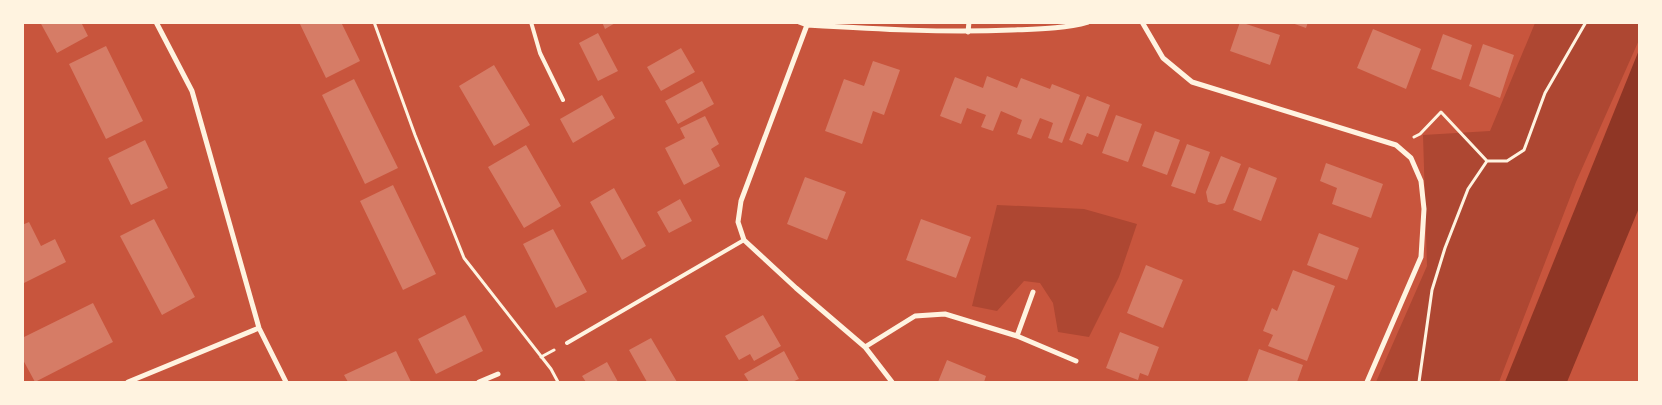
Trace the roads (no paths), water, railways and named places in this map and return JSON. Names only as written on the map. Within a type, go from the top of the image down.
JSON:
[{"type":"street","points":[[156,22],[192,91],[259,328],[286,382]]},
{"type":"street","points":[[799,22],[807,25],[884,30],[968,32],[1034,29],[1077,25],[1088,22]]},
{"type":"street","points":[[968,32],[969,22]]},
{"type":"street","points":[[1142,22],[1163,58],[1192,82],[1396,145],[1411,158],[1421,181],[1424,209],[1421,257],[1367,382]]},
{"type":"street","points":[[807,25],[741,201],[738,222],[744,240],[796,288],[865,347],[892,382]]},
{"type":"street","points":[[1017,336],[1034,292]]},
{"type":"street","points":[[865,347],[915,316],[945,314],[1017,336],[1076,362]]},
{"type":"street","points":[[128,382],[259,328]]},
{"type":"street","points":[[478,382],[498,374]]},
{"type":"lane","points":[[531,22],[540,53],[563,100]]},
{"type":"lane","points":[[567,343],[744,240]]}]
